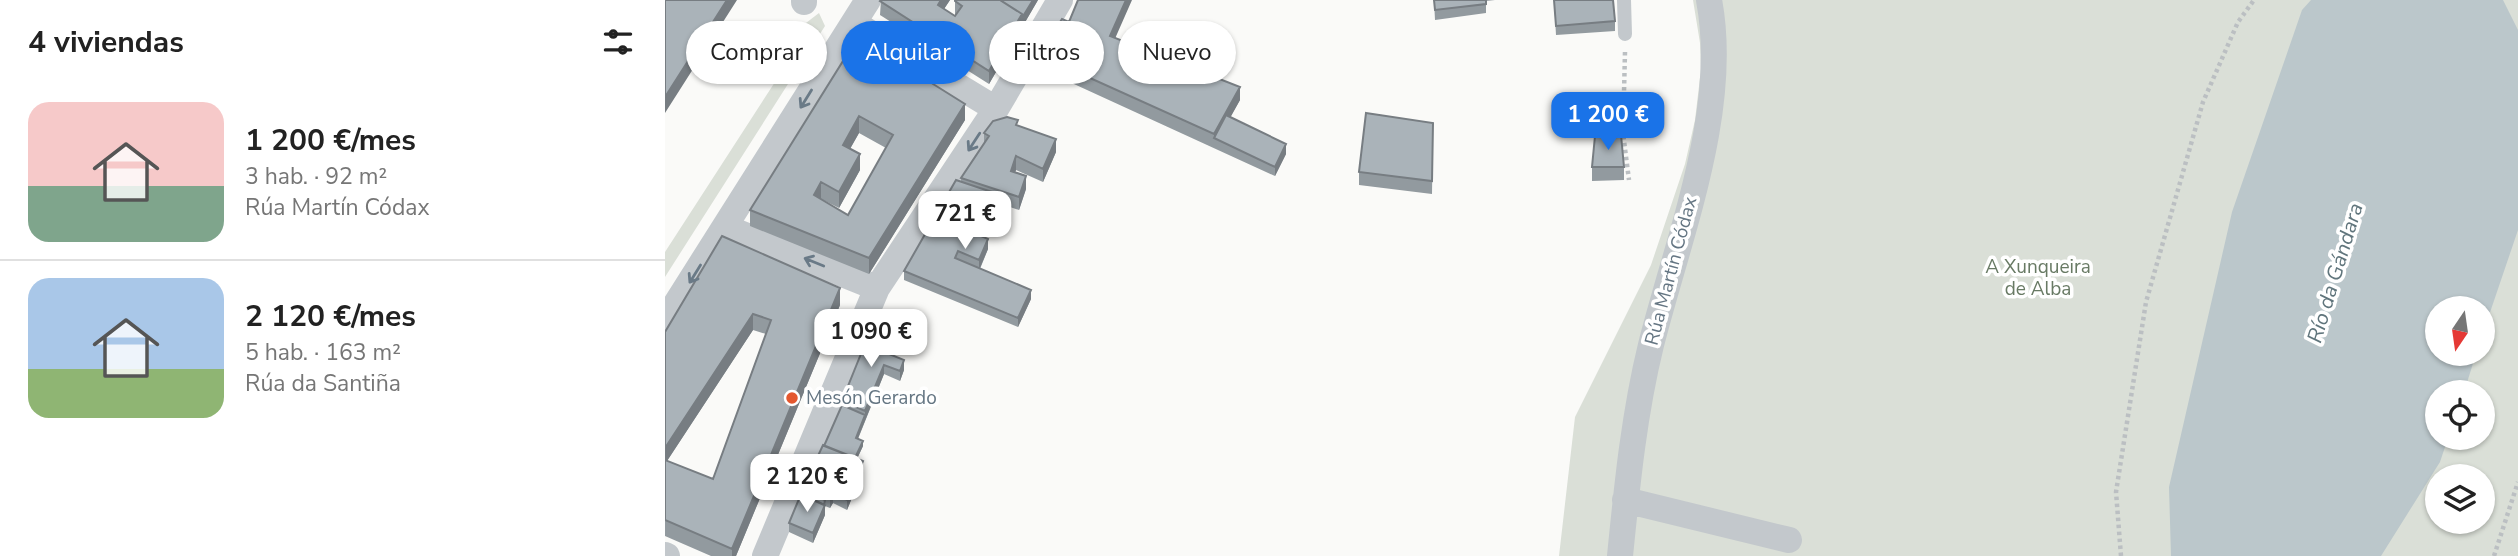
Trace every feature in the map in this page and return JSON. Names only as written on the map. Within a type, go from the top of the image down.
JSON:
[{"type":"street","points":[[855,21],[868,0]]},
{"type":"street","points":[[765,556],[877,288],[996,109],[1061,0]]},
{"type":"street","name":"Rúa Martín Códax","points":[[1620,556],[1628,468],[1650,347],[1687,219],[1711,104],[1714,72],[1709,0]]},
{"type":"street","points":[[665,321],[841,44]]},
{"type":"street","points":[[955,84],[996,109]]},
{"type":"street","points":[[725,227],[877,288]]},
{"type":"street","points":[[1625,500],[1789,540]]},
{"type":"lane","points":[[1624,0],[1625,34]]},
{"type":"path","points":[[2121,556],[2116,492],[2146,302],[2203,102],[2238,22],[2254,0]]},
{"type":"path","points":[[1625,34],[1623,133],[1629,180]]},
{"type":"path","points":[[2494,556],[2518,482]]},
{"type":"green space","name":"A Xunqueira de Alba","points":[[1693,0],[2518,0],[2518,556],[1559,556],[1575,417],[1651,265],[1685,164],[1695,120],[1701,69]]},
{"type":"green space","points":[[819,13],[823,21],[809,21]]},
{"type":"green space","points":[[774,84],[788,84],[665,277],[665,252]]},
{"type":"water","name":"Río da Gándara","points":[[2311,0],[2503,0],[2518,30],[2518,230],[2495,298],[2425,296],[2425,366],[2472,366],[2468,380],[2425,380],[2425,450],[2444,450],[2439,464],[2425,464],[2425,486],[2381,556],[2171,556],[2169,487],[2232,212],[2302,10]]},
{"type":"building","points":[[665,0],[727,0],[714,21],[686,21],[686,64],[665,97]]},
{"type":"building","points":[[941,0],[938,5],[955,16],[962,6],[955,0],[1000,0],[1022,14],[1018,21],[989,21],[989,71],[975,62],[975,21],[911,21],[880,1]]},
{"type":"building","points":[[1000,0],[1033,0],[1022,18],[1022,14]]},
{"type":"building","points":[[1078,0],[1126,0],[1110,36],[1118,39],[1118,84],[1232,84],[1240,87],[1214,134],[1103,84],[1104,21],[1069,21]]},
{"type":"building","points":[[1434,0],[1486,0],[1486,4],[1435,10]]},
{"type":"building","points":[[1554,0],[1613,0],[1615,21],[1556,26]]},
{"type":"building","points":[[841,64],[841,84],[933,84],[965,104],[869,258],[750,210]],"holes":[[[859,116],[893,135],[848,215],[814,195],[821,182],[839,192],[860,154],[843,145]]]},
{"type":"building","points":[[1366,113],[1433,123],[1432,181],[1359,172]]},
{"type":"building","points":[[1226,115],[1286,144],[1275,167],[1214,138]]},
{"type":"building","points":[[1007,117],[1018,120],[1016,125],[1056,139],[1043,169],[1016,156],[1011,171],[1026,176],[1019,197],[961,178],[989,136],[984,133],[993,121]]},
{"type":"building","points":[[1621,135],[1624,167],[1592,167],[1595,136]]},
{"type":"building","points":[[956,180],[1007,197],[986,224],[981,236],[988,239],[979,260],[958,251],[955,258],[1031,290],[1018,318],[904,271]]},
{"type":"building","points":[[722,236],[840,288],[732,549],[665,520],[665,460],[713,479],[771,320],[753,314],[665,448],[665,332]]},
{"type":"building","points":[[891,314],[920,325],[912,345],[897,340],[895,344],[895,339],[884,335]]},
{"type":"building","points":[[871,329],[895,339],[889,354],[904,360],[900,371],[884,365],[865,411],[842,401]]},
{"type":"building","points":[[842,405],[865,415],[856,438],[863,441],[855,458],[824,446]]},
{"type":"building","points":[[823,445],[863,461],[847,500],[833,494],[830,499],[804,486]]},
{"type":"building","points":[[804,491],[825,500],[824,505],[802,495]]},
{"type":"building","points":[[801,494],[825,505],[813,533],[789,523]]},
{"type":"place","name":"Mesón Gerardo","points":[[792,398]]}]
